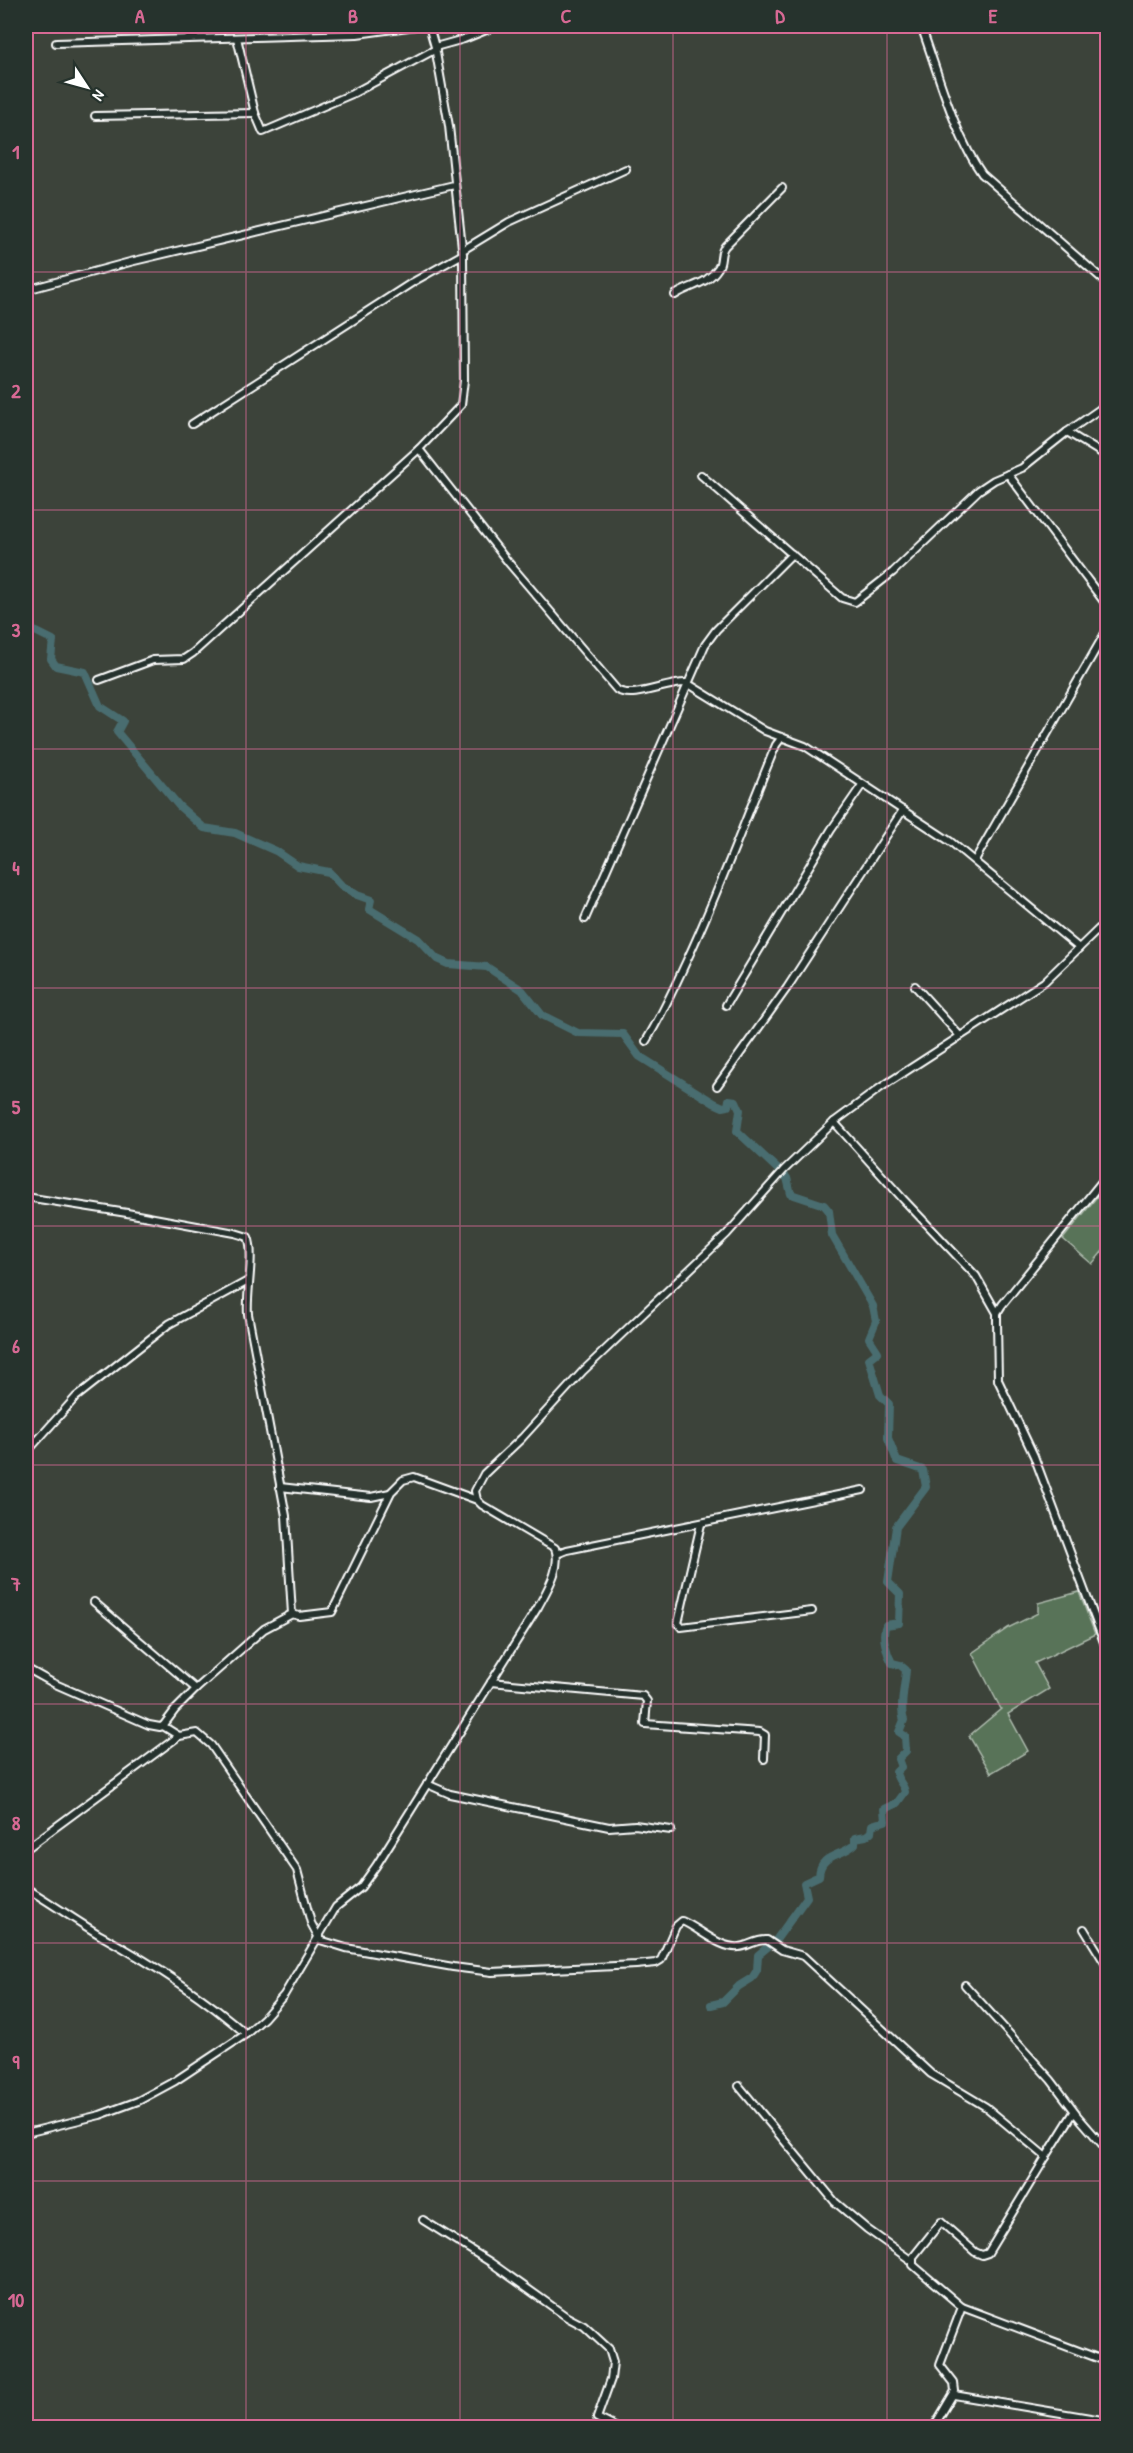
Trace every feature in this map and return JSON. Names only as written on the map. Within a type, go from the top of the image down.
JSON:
[{"type":"street","points":[[56,44],[357,34],[416,26]]},
{"type":"street","points":[[99,680],[153,660],[184,659],[420,449],[457,410],[463,398],[463,252],[449,126],[436,48],[429,26]]},
{"type":"street","points":[[237,38],[255,113],[262,132],[352,94],[436,48],[495,26]]},
{"type":"street","points":[[921,26],[952,112],[974,163],[982,174],[1107,284]]},
{"type":"street","points":[[95,116],[255,113]]},
{"type":"street","points":[[192,424],[509,222],[626,169]]},
{"type":"street","points":[[26,290],[130,262],[454,185]]},
{"type":"street","points":[[675,295],[683,289],[702,284],[718,268],[720,255],[725,246],[782,188]]},
{"type":"street","points":[[701,475],[842,598],[855,602],[893,572],[979,490],[994,480],[1022,468],[1100,409],[1107,399]]},
{"type":"street","points":[[1067,432],[1107,457]]},
{"type":"street","points":[[420,449],[508,562],[622,694],[678,682],[687,683],[765,731],[805,746],[975,860],[1079,948]]},
{"type":"street","points":[[1008,474],[1107,607]]},
{"type":"street","points":[[585,919],[705,645],[716,630],[792,554]]},
{"type":"street","points":[[975,860],[1107,627]]},
{"type":"street","points":[[646,1041],[664,1010],[700,933],[754,797],[776,745],[782,737]]},
{"type":"street","points":[[726,1005],[831,830],[862,785]]},
{"type":"street","points":[[717,1086],[794,978],[903,810]]},
{"type":"street","points":[[477,1500],[476,1488],[484,1474],[516,1445],[589,1365],[727,1234],[784,1170],[834,1122],[880,1088],[1044,982],[1107,920]]},
{"type":"street","points":[[915,986],[960,1036]]},
{"type":"street","points":[[834,1122],[976,1276],[997,1313],[998,1380],[1034,1456],[1107,1653]]},
{"type":"street","points":[[997,1313],[1107,1174]]},
{"type":"street","points":[[26,1197],[244,1235],[250,1243],[247,1299],[251,1336],[289,1539],[292,1614]]},
{"type":"street","points":[[26,1453],[76,1397],[170,1323],[248,1281]]},
{"type":"street","points":[[26,2133],[99,2115],[138,2101],[175,2081],[246,2034],[264,2018],[284,1995],[336,1907],[356,1892],[369,1876],[548,1589],[556,1568],[557,1554],[551,1545],[494,1513],[477,1500],[414,1477],[403,1479],[391,1492],[332,1612],[299,1616],[292,1614],[264,1629],[196,1689],[163,1726]]},
{"type":"street","points":[[280,1487],[372,1497],[391,1492]]},
{"type":"street","points":[[557,1554],[632,1536],[863,1490]]},
{"type":"street","points":[[701,1524],[678,1623],[681,1627],[812,1611]]},
{"type":"street","points":[[94,1602],[196,1689]]},
{"type":"street","points":[[26,1668],[53,1683],[149,1725],[163,1726],[179,1736]]},
{"type":"street","points":[[491,1682],[643,1696],[647,1701],[645,1724],[760,1732],[765,1735],[764,1759]]},
{"type":"street","points":[[26,1848],[179,1736],[197,1733],[211,1745],[297,1870],[311,1923],[318,1936],[326,1942],[346,1948],[453,1967],[503,1972],[656,1963],[662,1959],[676,1926],[682,1921],[710,1938],[732,1946],[751,1945],[762,1939],[810,1961],[931,2074],[987,2107],[1046,2157]]},
{"type":"street","points":[[427,1784],[450,1794],[609,1827],[625,1825],[671,1830]]},
{"type":"street","points":[[26,1888],[100,1935],[127,1949],[208,2004],[246,2034]]},
{"type":"street","points":[[1084,1929],[1107,1968]]},
{"type":"street","points":[[965,1985],[1051,2080],[1107,2151]]},
{"type":"street","points":[[739,2086],[835,2202],[867,2229],[912,2261],[918,2270],[962,2307],[1107,2362]]},
{"type":"street","points":[[912,2261],[940,2222],[975,2252],[982,2255],[988,2253],[1072,2115],[1076,2113]]},
{"type":"street","points":[[423,2220],[490,2262],[547,2301],[567,2318],[584,2326],[606,2346],[612,2357],[612,2374],[597,2418],[617,2427]]},
{"type":"street","points":[[933,2427],[954,2395],[954,2383],[940,2365],[962,2307]]},
{"type":"street","points":[[954,2395],[1107,2421]]},
{"type":"green space","points":[[1107,1184],[1107,1246],[1092,1264],[1063,1239]]},
{"type":"green space","points":[[1079,1592],[1095,1634],[1035,1663],[1049,1689],[1008,1714],[1028,1751],[991,1773],[969,1736],[1001,1709],[972,1653],[1008,1628],[1038,1613],[1038,1603]]},
{"type":"waterway","points":[[26,617],[33,630],[53,640],[51,659],[56,666],[85,672],[100,706],[123,721],[117,732],[179,806],[204,828],[235,833],[276,851],[298,866],[329,872],[341,885],[371,900],[369,909],[418,939],[437,959],[448,964],[487,967],[522,990],[542,1015],[578,1033],[623,1034],[639,1056],[714,1103],[723,1107],[728,1106],[729,1100],[736,1101],[740,1110],[737,1131],[787,1178],[791,1194],[824,1205],[829,1211],[832,1235],[873,1306],[876,1321],[869,1338],[878,1352],[869,1359],[880,1395],[889,1404],[888,1438],[897,1461],[923,1470],[926,1487],[896,1527],[888,1582],[900,1594],[899,1623],[886,1625],[884,1634],[892,1663],[906,1670],[902,1703],[904,1720],[899,1732],[905,1736],[906,1751],[898,1759],[901,1767],[896,1772],[905,1792],[897,1803],[884,1809],[885,1821],[872,1825],[871,1832],[866,1836],[855,1838],[855,1844],[850,1848],[827,1859],[820,1869],[819,1876],[804,1883],[807,1897],[776,1940],[758,1955],[757,1970],[752,1978],[739,1986],[723,2002],[711,2005]]}]
